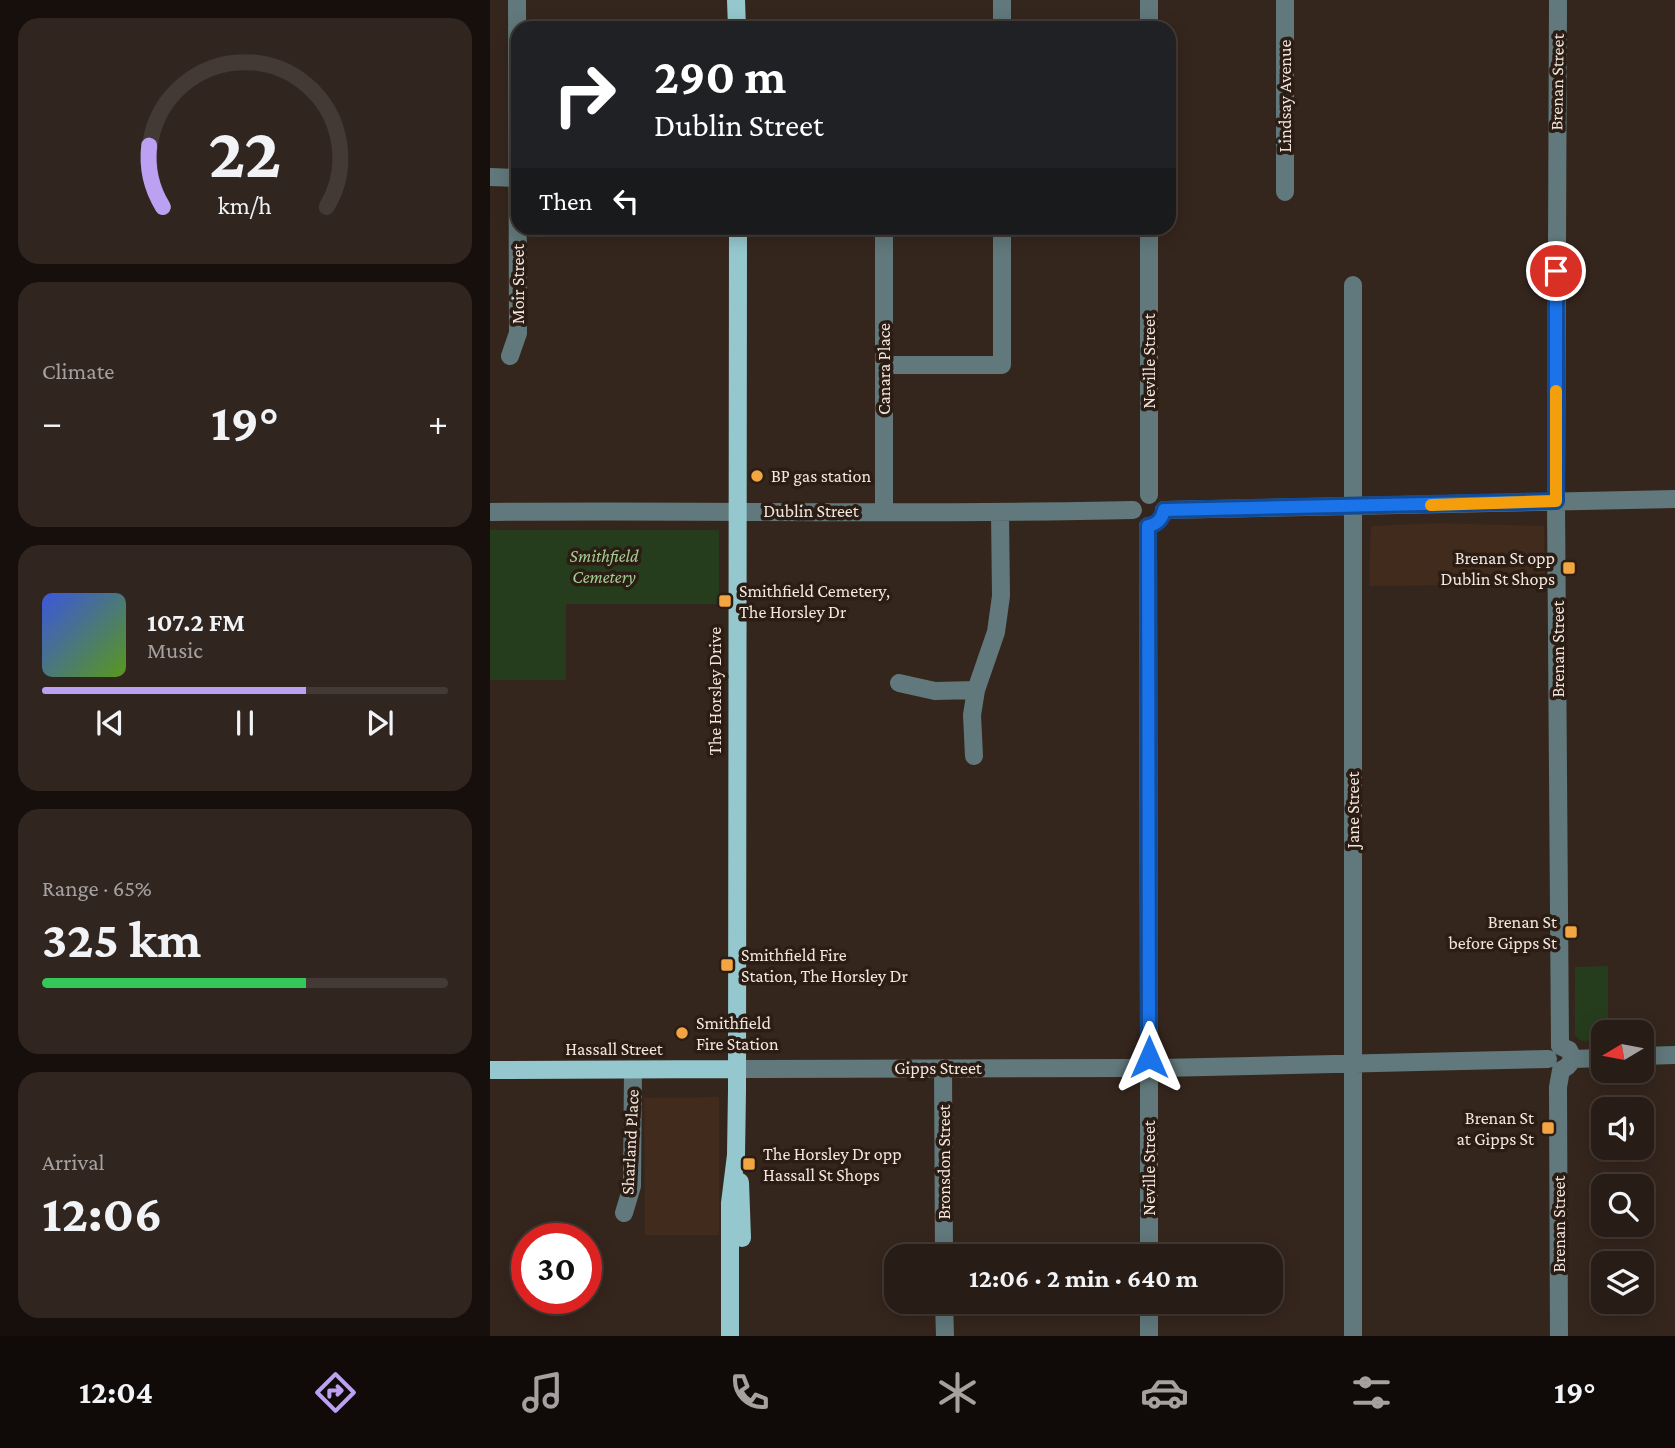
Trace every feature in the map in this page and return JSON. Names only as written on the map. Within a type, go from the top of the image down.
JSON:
[{"type":"main road","points":[[736,0],[737,21]]},
{"type":"main road","name":"The Horsley Drive","points":[[730,1336],[730,1203],[736,1154],[737,1069],[738,235]]},
{"type":"main road","name":"Hassall Street","points":[[490,1070],[737,1069]]},
{"type":"main road","name":"The Horsley Drive","points":[[736,1154],[742,1200],[742,1336]]},
{"type":"street","name":"Moir Street","points":[[517,0],[517,21]]},
{"type":"street","points":[[1002,0],[1002,21]]},
{"type":"street","points":[[1149,0],[1149,21]]},
{"type":"street","name":"Lindsay Avenue","points":[[1285,0],[1285,192]]},
{"type":"street","name":"Brenan Street","points":[[1558,0],[1556,501],[1559,1336]]},
{"type":"street","points":[[490,177],[511,178]]},
{"type":"street","name":"Moir Street","points":[[510,356],[518,333],[517,235]]},
{"type":"street","name":"Canara Place","points":[[884,235],[884,511]]},
{"type":"street","points":[[884,365],[1002,365],[1002,235]]},
{"type":"street","name":"Neville Street","points":[[1149,235],[1149,495]]},
{"type":"street","name":"Jane Street","points":[[1353,285],[1353,1336]]},
{"type":"street","points":[[1149,495],[1158,499],[1164,510],[1156,524],[1148,526],[1138,523],[1133,510],[1139,498],[1149,495]]},
{"type":"street","points":[[1164,510],[1675,499]]},
{"type":"street","name":"Dublin Street","points":[[490,512],[1000,513],[1133,510]]},
{"type":"street","points":[[974,756],[972,715],[976,690],[996,632],[1001,596],[1000,513]]},
{"type":"street","name":"Neville Street","points":[[1148,526],[1149,1244]]},
{"type":"street","points":[[899,683],[935,691],[976,690]]},
{"type":"street","points":[[1654,1056],[1675,1055]]},
{"type":"street","name":"Gipps Street","points":[[737,1069],[1149,1068],[1591,1058]]},
{"type":"street","name":"Bronsdon Street","points":[[943,1068],[944,1244]]},
{"type":"street","name":"Sharland Place","points":[[624,1213],[632,1186],[633,1070]]},
{"type":"street","points":[[944,1314],[944,1336]]},
{"type":"street","points":[[1149,1314],[1149,1336]]},
{"type":"shaded area","points":[[1437,523],[1544,526],[1545,584],[1369,586],[1371,526]]},
{"type":"shaded area","points":[[719,1097],[719,1235],[645,1235],[644,1098]]},
{"type":"green space","name":"Smithfield Cemetery","points":[[490,530],[719,530],[719,604],[566,604],[566,680],[490,680]]},
{"type":"green space","points":[[1608,966],[1608,1020],[1591,1020],[1591,1041],[1582,1041],[1575,1036],[1575,967]]},
{"type":"slow traffic","points":[[1431,505],[1556,501],[1556,391]]},
{"type":"place","name":"BP gas station","points":[[757,476]]},
{"type":"place","name":"Brenan St opp Dublin St Shops","points":[[1569,568]]},
{"type":"place","name":"Smithfield Cemetery, The Horsley Dr","points":[[725,601]]},
{"type":"place","name":"Brenan St before Gipps St","points":[[1571,932]]},
{"type":"place","name":"Smithfield Fire Station, The Horsley Dr","points":[[727,965]]},
{"type":"place","name":"Smithfield Fire Station","points":[[682,1033]]},
{"type":"place","name":"Brenan St at Gipps St","points":[[1548,1128]]},
{"type":"place","name":"The Horsley Dr opp Hassall St Shops","points":[[749,1164]]},
{"type":"route","points":[[1149,1057],[1148,526],[1156,524],[1164,510],[1556,501],[1556,271]]}]
